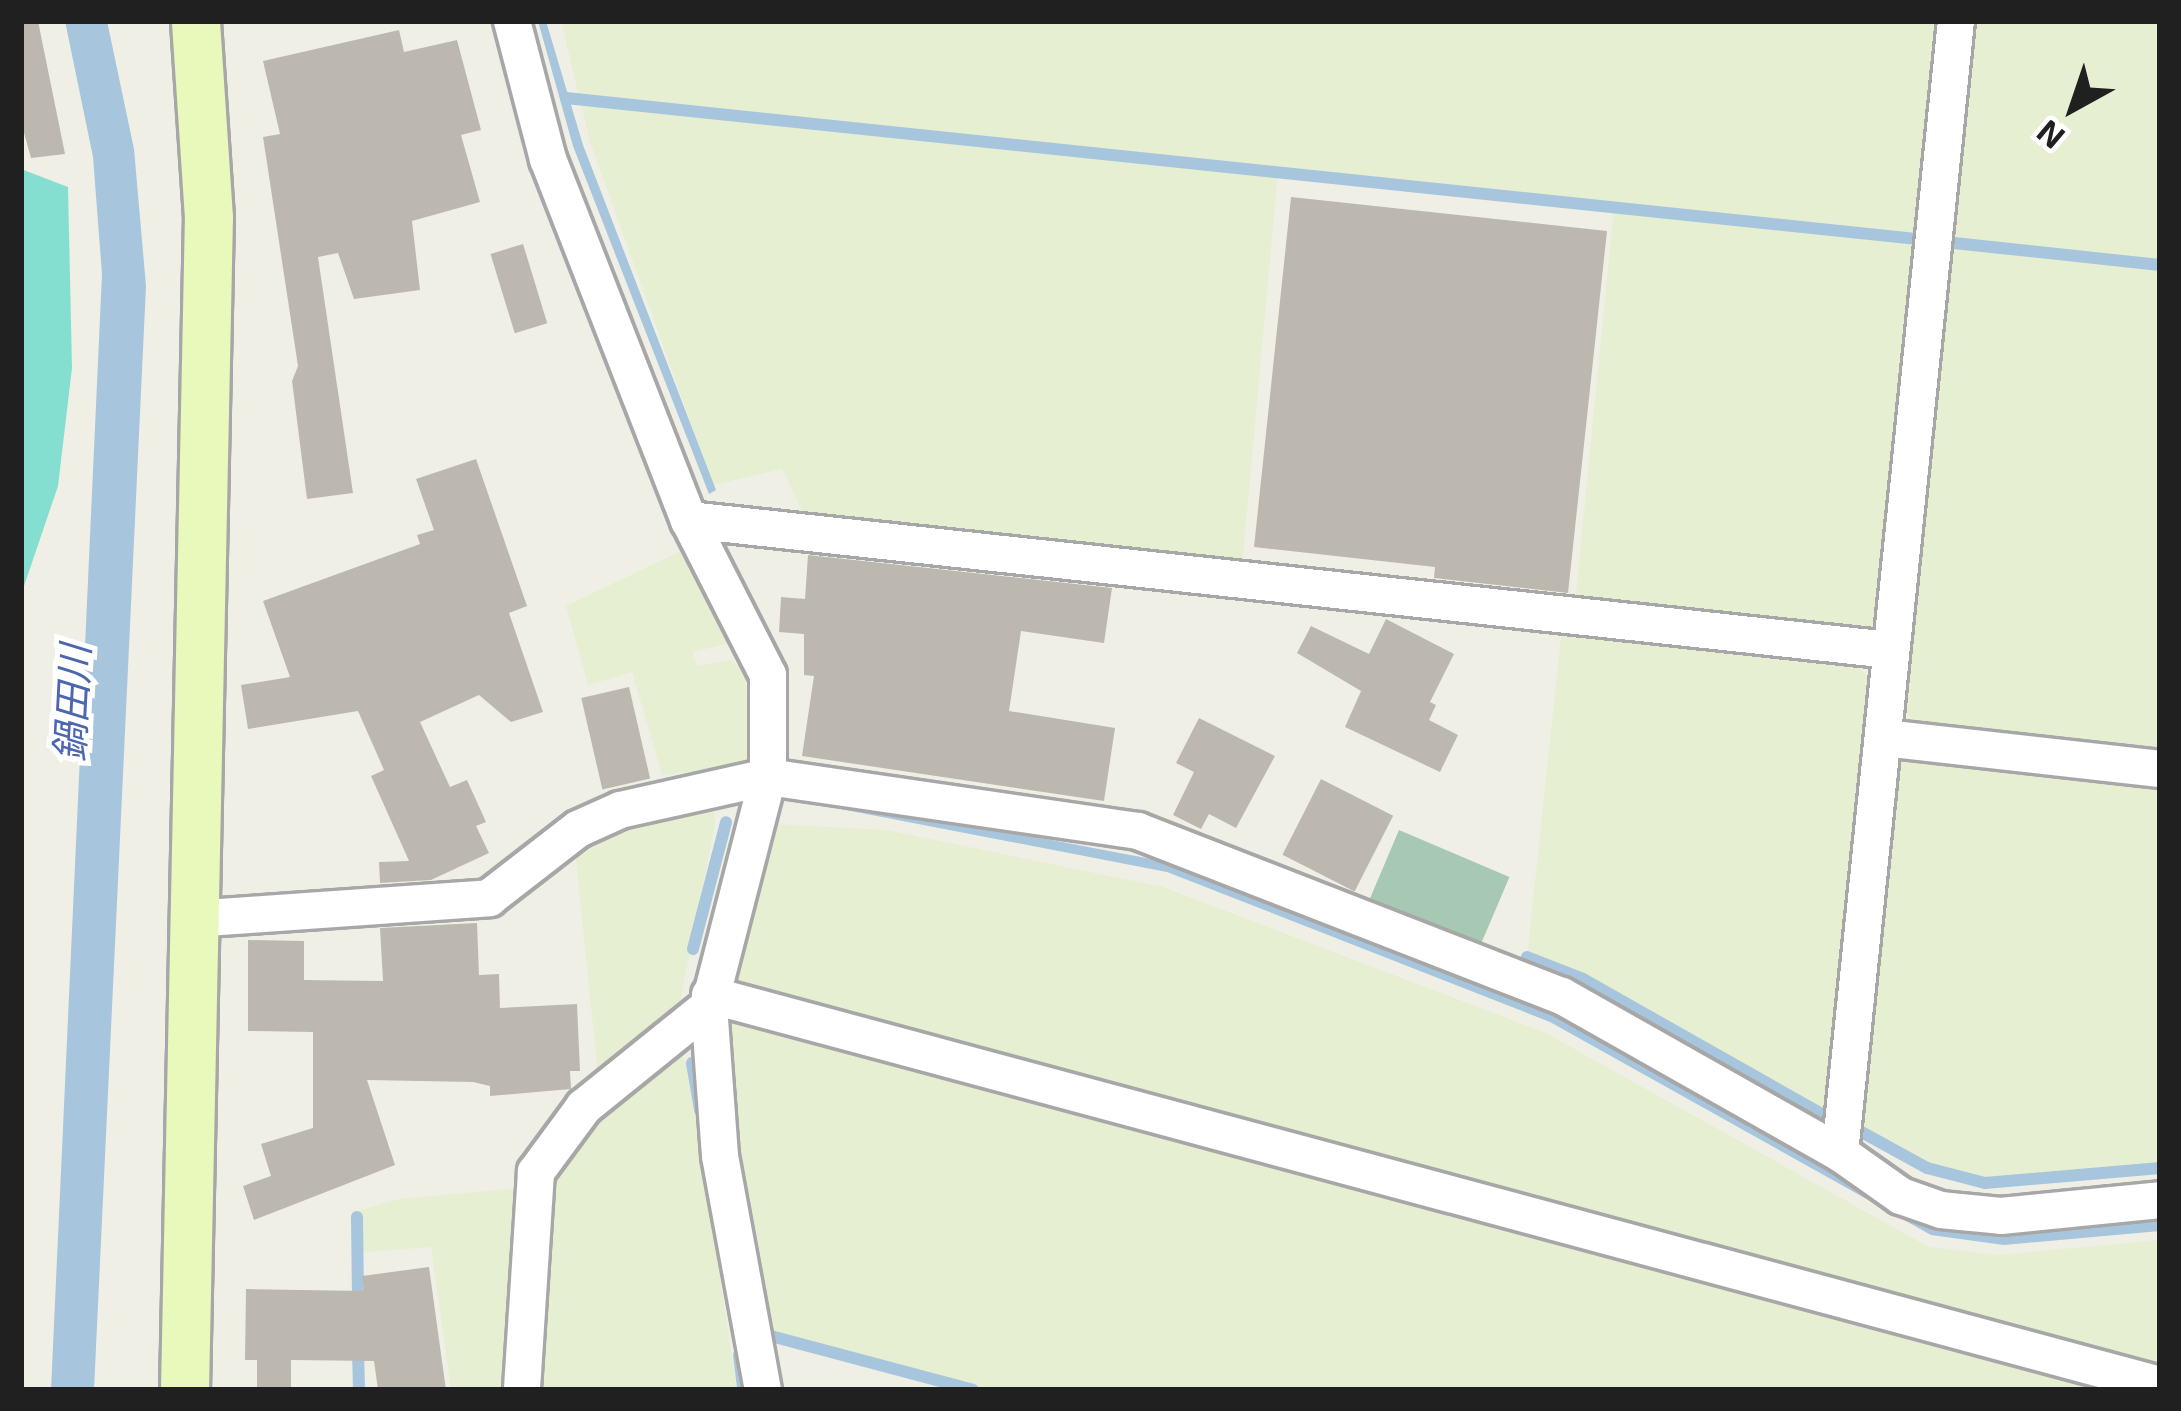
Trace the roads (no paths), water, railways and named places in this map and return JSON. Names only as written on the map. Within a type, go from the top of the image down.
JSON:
[{"type":"street","points":[[185,1390],[209,218],[196,21]]},
{"type":"street","points":[[512,21],[548,159],[689,520],[768,675],[768,777],[710,1000],[720,1156],[763,1390]]},
{"type":"street","points":[[1840,1153],[1956,21]]},
{"type":"street","points":[[689,520],[1889,650]]},
{"type":"street","points":[[1884,738],[2160,769]]},
{"type":"street","points":[[192,919],[489,898],[578,829],[620,810],[668,793],[768,777],[1138,831],[1562,996],[1840,1153],[1901,1196],[1971,1216],[2160,1200]]},
{"type":"street","points":[[710,1000],[2160,1384]]},
{"type":"street","points":[[521,1390],[536,1172],[584,1107],[710,1000]]},
{"type":"waterway","points":[[566,98],[1916,239]]},
{"type":"waterway","points":[[1954,243],[2160,265]]},
{"type":"waterway","points":[[693,949],[726,822]]},
{"type":"waterway","points":[[1527,957],[1583,979],[1834,1121]]},
{"type":"waterway","points":[[692,1063],[700,1110]]},
{"type":"waterway","points":[[1856,1129],[1927,1168],[1985,1183],[2160,1168]]},
{"type":"waterway","points":[[357,1217],[358,1305]]},
{"type":"waterway","points":[[767,1335],[973,1390]]},
{"type":"waterway","points":[[358,1349],[359,1390]]},
{"type":"waterway","points":[[739,1355],[743,1390]]},
{"type":"water label","name":"鍋田川","points":[[72,703]]}]
